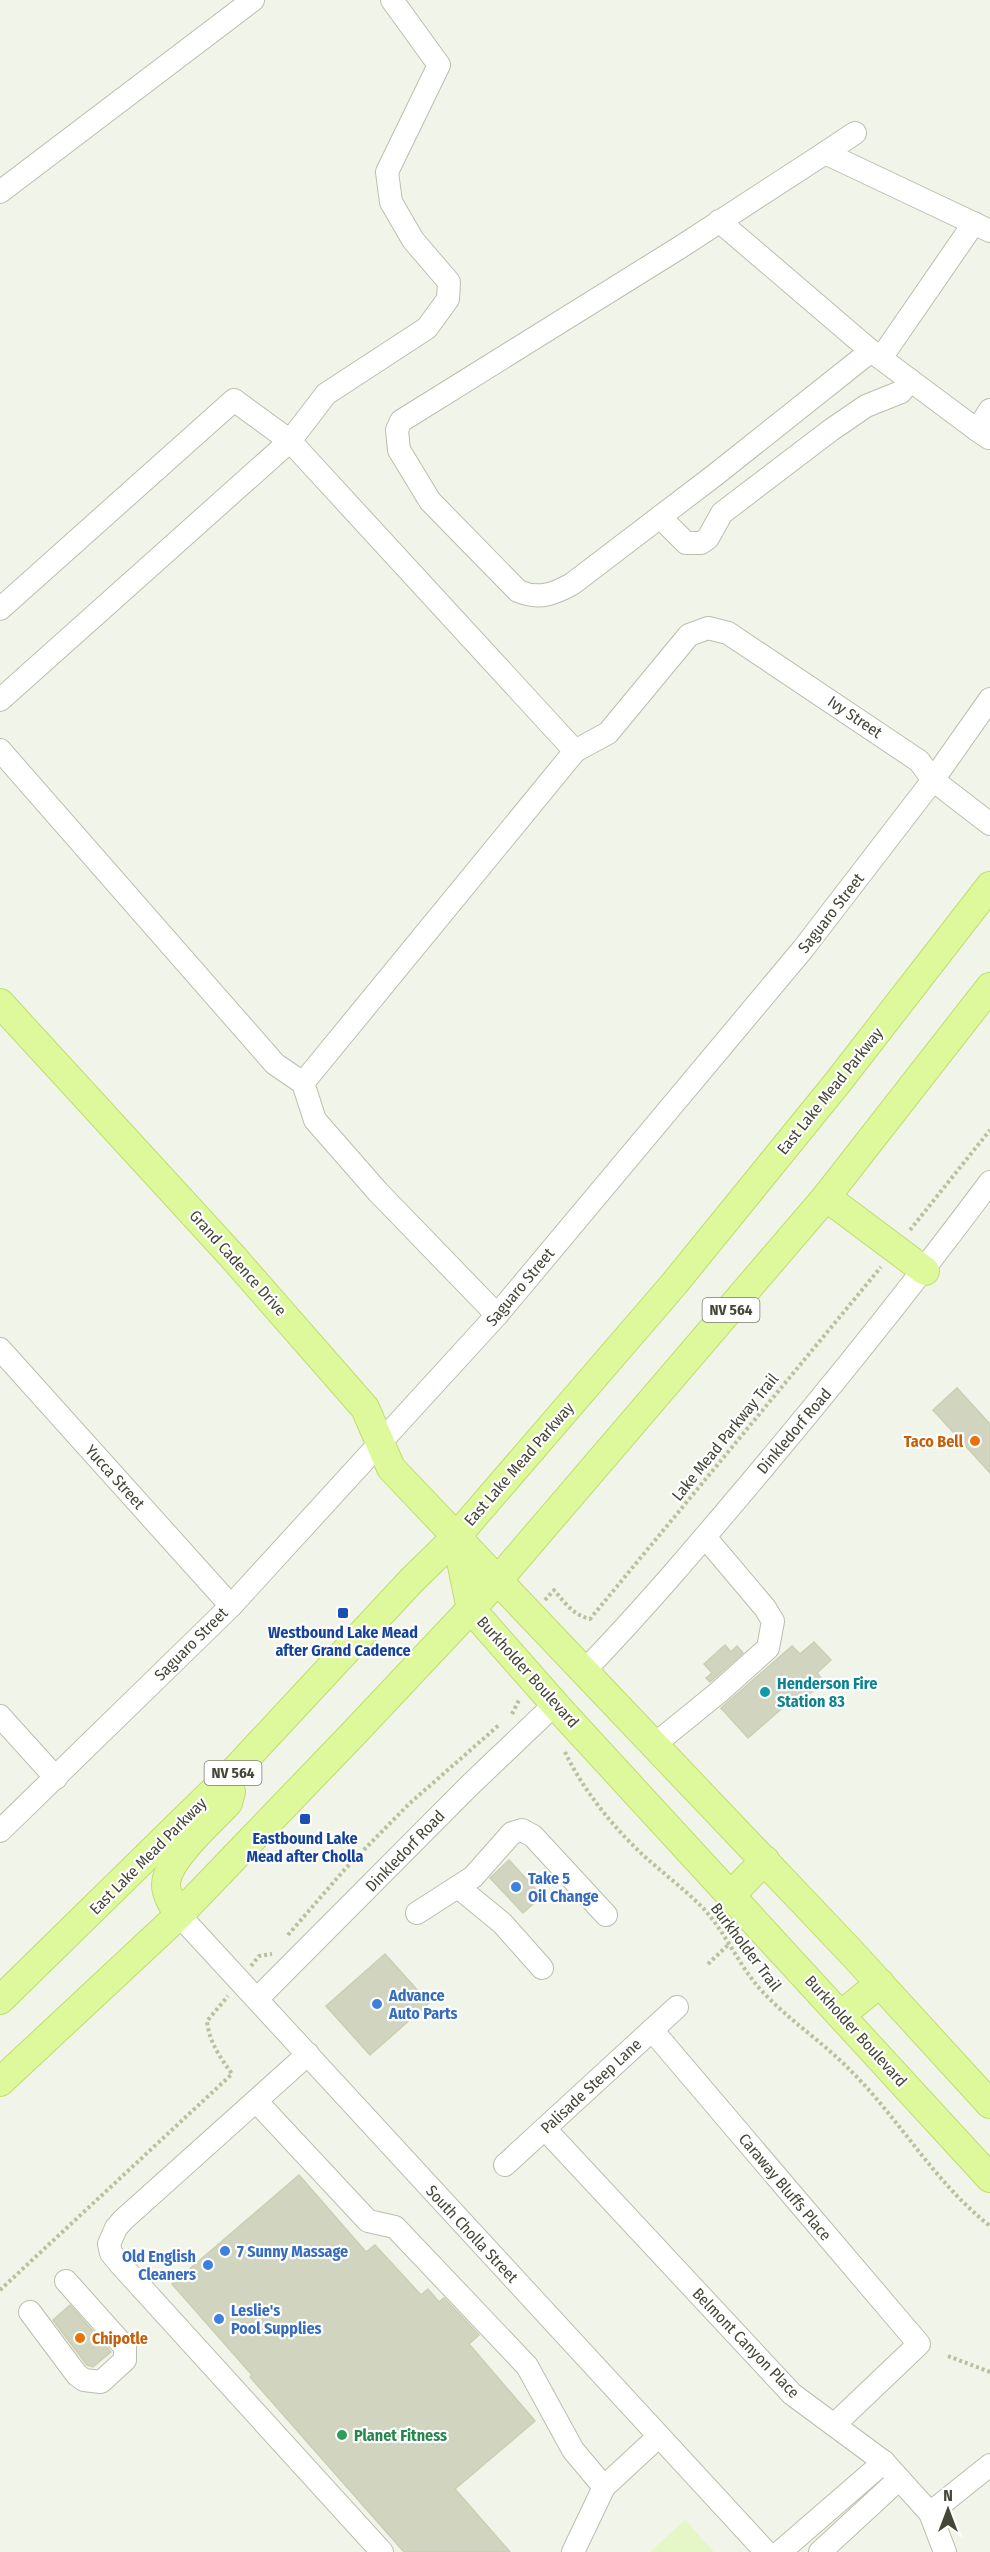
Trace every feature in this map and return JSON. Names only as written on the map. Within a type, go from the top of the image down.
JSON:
[{"type":"main road","name":"East Lake Mead Parkway","points":[[0,2000],[238,1767],[411,1581],[456,1537],[674,1284],[838,1082],[990,886]]},
{"type":"main road","name":"NV 564","points":[[0,2082],[179,1915],[499,1579],[826,1197],[990,987]]},
{"type":"main road","name":"Grand Cadence Drive","points":[[0,1003],[232,1256],[365,1408],[391,1468],[456,1537]]},
{"type":"main road","points":[[826,1197],[925,1271]]},
{"type":"main road","points":[[456,1537],[499,1579],[765,1860],[990,2104]]},
{"type":"main road","name":"Burkholder Boulevard","points":[[456,1537],[471,1609],[547,1712],[731,1894],[990,2178]]},
{"type":"main road","points":[[179,1915],[172,1904],[166,1885],[173,1864],[228,1803],[238,1767]]},
{"type":"main road","points":[[731,1894],[765,1860]]},
{"type":"main road","points":[[841,2015],[880,1983]]},
{"type":"street","points":[[0,192],[253,0]]},
{"type":"street","points":[[0,700],[290,441],[326,394],[428,328],[448,299],[449,282],[413,240],[391,202],[387,172],[439,65],[392,0]]},
{"type":"street","points":[[825,153],[982,227],[877,354],[560,591],[537,597],[527,595],[511,585],[430,501],[399,450],[398,430],[401,421],[855,133]]},
{"type":"street","points":[[719,221],[877,354],[984,434],[990,410]]},
{"type":"street","points":[[660,517],[686,543],[700,543],[708,538],[722,513],[831,430],[866,406],[901,392],[910,380]]},
{"type":"street","points":[[0,609],[234,400],[290,441],[576,751],[303,1083]]},
{"type":"street","name":"Ivy Street","points":[[576,751],[608,733],[689,635],[708,628],[728,633],[919,761],[933,780],[990,824]]},
{"type":"street","name":"Saguaro Street","points":[[0,1831],[231,1606],[497,1315],[803,949],[933,780],[990,699]]},
{"type":"street","points":[[0,750],[275,1064],[303,1083],[315,1120],[378,1191],[497,1315]]},
{"type":"street","name":"Dinkledorf Road","points":[[585,1670],[705,1537],[853,1361],[925,1271],[990,1182]]},
{"type":"street","name":"Yucca Street","points":[[0,1349],[231,1606]]},
{"type":"street","points":[[655,1744],[719,1692],[768,1648],[773,1621],[705,1537]]},
{"type":"street","name":"Dinkledorf Road","points":[[257,1999],[469,1786],[547,1712]]},
{"type":"street","points":[[0,1716],[56,1778]]},
{"type":"street","points":[[417,1914],[473,1877],[512,1833],[522,1830],[533,1836],[606,1915]]},
{"type":"street","points":[[458,1887],[502,1923],[542,1968]]},
{"type":"street","name":"South Cholla Street","points":[[179,1915],[766,2552]]},
{"type":"street","name":"Palisade Steep Lane","points":[[505,2165],[677,2007]]},
{"type":"street","name":"Caraway Bluffs Place","points":[[652,2030],[919,2344],[834,2425]]},
{"type":"street","points":[[308,2054],[123,2220],[108,2244],[111,2253],[382,2552]]},
{"type":"street","points":[[256,2101],[368,2221],[394,2227],[527,2366],[573,2450],[604,2487]]},
{"type":"street","name":"Belmont Canyon Place","points":[[545,2129],[792,2394],[884,2462],[930,2513],[945,2552]]},
{"type":"street","points":[[30,2312],[77,2375],[84,2380],[102,2382],[121,2366],[125,2360],[125,2347],[66,2281]]},
{"type":"street","points":[[573,2552],[604,2487],[659,2436]]},
{"type":"street","points":[[780,2552],[884,2462]]},
{"type":"street","points":[[930,2513],[990,2465]]},
{"type":"street","points":[[820,2552],[898,2480]]},
{"type":"street","points":[[838,2501],[856,2519]]},
{"type":"path","points":[[908,1233],[990,1130]]},
{"type":"path","name":"Lake Mead Parkway Trail","points":[[554,1590],[573,1612],[591,1620],[878,1271]]},
{"type":"path","name":"Burkholder Trail","points":[[521,1697],[547,1712],[565,1752],[587,1790],[642,1854],[704,1910],[758,1986],[776,2005],[852,2072],[940,2180],[965,2207],[990,2226]]},
{"type":"path","points":[[708,1964],[729,1944]]},
{"type":"path","points":[[948,2356],[990,2372]]},
{"type":"sand","points":[[685,2520],[714,2552],[650,2552]]},
{"type":"building","name":"Taco Bell","points":[[957,1388],[990,1424],[990,1473],[933,1410]]},
{"type":"building","name":"Henderson Fire Station 83","points":[[814,1642],[831,1660],[817,1673],[824,1681],[800,1702],[795,1697],[748,1738],[721,1708],[792,1646],[800,1654]]},
{"type":"building","points":[[725,1645],[731,1652],[737,1646],[743,1653],[710,1682],[706,1678],[712,1673],[704,1664]]},
{"type":"building","points":[[509,1860],[542,1896],[523,1913],[490,1878]]},
{"type":"building","name":"Advance Auto Parts","points":[[385,1954],[429,2003],[370,2055],[326,2006]]},
{"type":"building","points":[[299,2175],[366,2252],[375,2245],[421,2295],[428,2289],[439,2302],[444,2298],[479,2335],[469,2344],[535,2421],[455,2489],[510,2552],[404,2552],[250,2377],[252,2375],[172,2284]]},
{"type":"building","name":"Chipotle","points":[[70,2305],[111,2352],[93,2367],[87,2365],[53,2320]]},
{"type":"place","name":"Taco Bell","points":[[975,1441]]},
{"type":"place","name":"Westbound Lake Mead after Grand Cadence","points":[[343,1613]]},
{"type":"place","name":"Henderson Fire Station 83","points":[[765,1692]]},
{"type":"place","name":"Eastbound Lake Mead after Cholla","points":[[305,1819]]},
{"type":"place","name":"Take 5 Oil Change","points":[[516,1887]]},
{"type":"place","name":"Advance Auto Parts","points":[[377,2004]]},
{"type":"place","name":"7 Sunny Massage","points":[[225,2251]]},
{"type":"place","name":"Old English Cleaners","points":[[208,2265]]},
{"type":"place","name":"Leslie's Pool Supplies","points":[[219,2319]]},
{"type":"place","name":"Chipotle","points":[[80,2338]]},
{"type":"place","name":"Planet Fitness","points":[[342,2435]]}]
